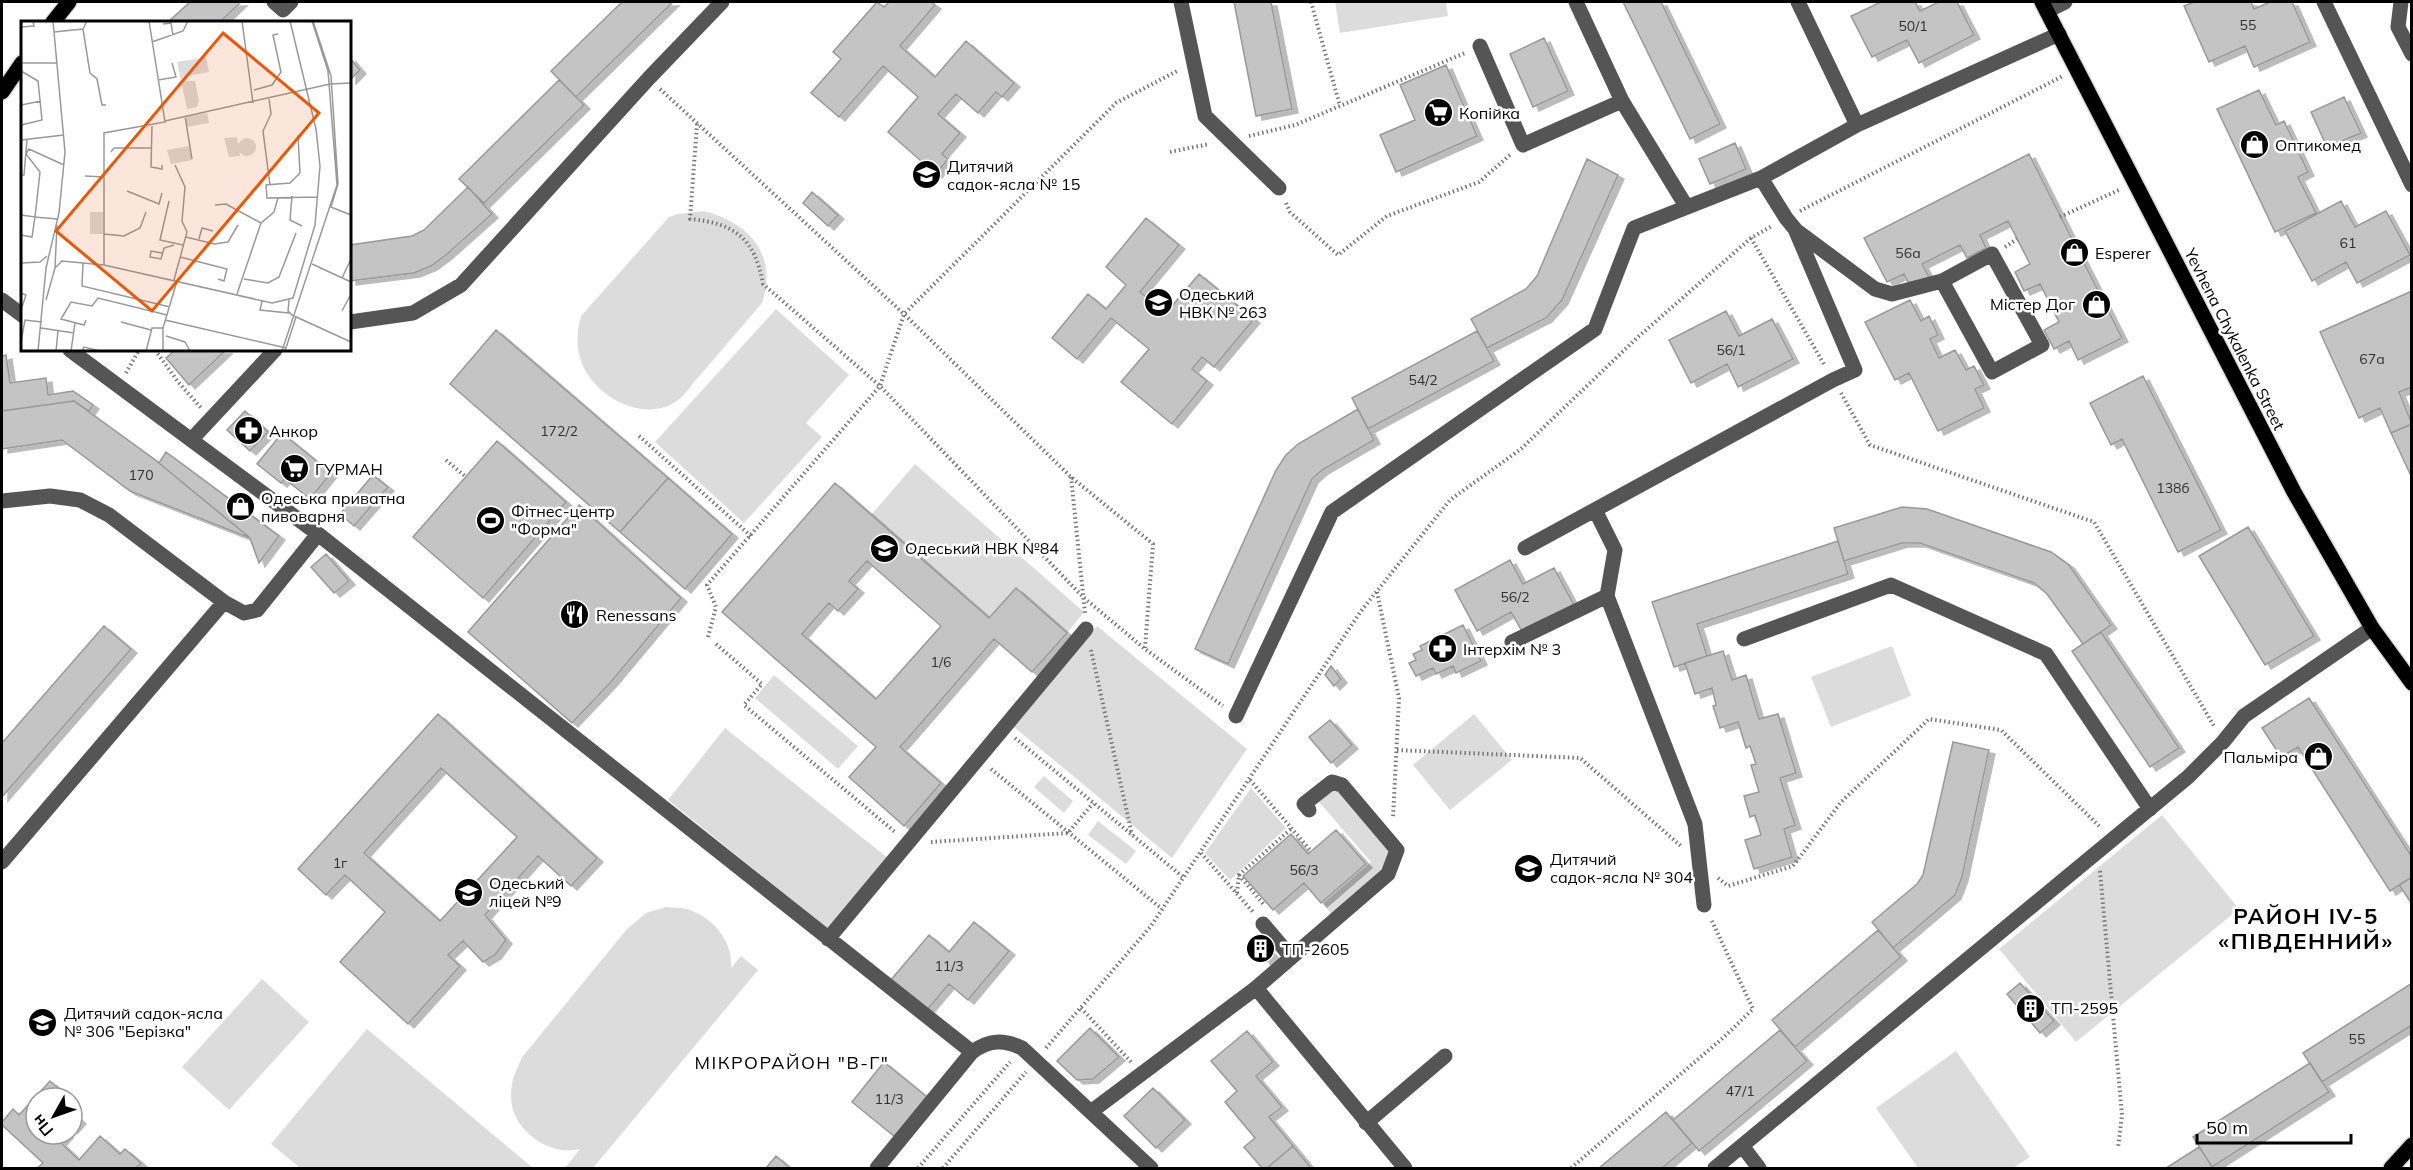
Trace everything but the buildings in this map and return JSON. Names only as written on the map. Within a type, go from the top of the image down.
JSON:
[{"type":"main road","points":[[54,21],[69,2]]},
{"type":"main road","name":"Yevhena Chykalenka Street","points":[[2045,6],[2294,492],[2372,628],[2412,683]]},
{"type":"main road","points":[[2,92],[21,64]]},
{"type":"main road","points":[[2391,1168],[2412,1145]]},
{"type":"street","points":[[351,322],[413,313],[461,285],[649,78],[722,2]]},
{"type":"street","points":[[1181,2],[1204,116],[1279,188]]},
{"type":"street","points":[[1576,2],[1622,101],[1686,207]]},
{"type":"street","points":[[1798,2],[1857,125]]},
{"type":"street","points":[[2045,6],[2065,2]]},
{"type":"street","points":[[2324,2],[2412,185]]},
{"type":"street","points":[[2401,2],[2398,27],[2412,54]]},
{"type":"street","points":[[1236,716],[1332,512],[1595,329],[1634,228],[1761,178],[1857,125],[2059,34]]},
{"type":"street","points":[[1480,46],[1522,145],[1622,101]]},
{"type":"street","points":[[1525,548],[1855,370],[1791,224],[1761,178]]},
{"type":"street","points":[[1791,224],[1875,289],[1892,294],[1942,280],[1992,254],[2042,345],[1992,372],[1942,280]]},
{"type":"street","points":[[2,300],[21,314]]},
{"type":"street","points":[[71,351],[318,534],[972,1052]]},
{"type":"street","points":[[192,439],[274,351]]},
{"type":"street","points":[[2,501],[50,496],[80,500],[109,515],[225,602],[244,612],[257,610],[318,534]]},
{"type":"street","points":[[1595,510],[1615,550],[1607,596],[1695,824],[1704,905]]},
{"type":"street","points":[[1744,639],[1891,585],[2046,654],[2150,809]]},
{"type":"street","points":[[1512,642],[1607,596]]},
{"type":"street","points":[[2,862],[225,602]]},
{"type":"street","points":[[1715,1168],[2188,777],[2223,742],[2244,716],[2372,628]]},
{"type":"street","points":[[828,939],[1086,629]]},
{"type":"street","points":[[1092,1112],[1256,988],[1388,874],[1397,850],[1342,785],[1332,782],[1325,787],[1304,804],[1310,810]]},
{"type":"street","points":[[1267,919],[1291,957]]},
{"type":"street","points":[[1256,988],[1405,1168]]},
{"type":"street","points":[[876,1168],[972,1052],[983,1044],[996,1041],[1010,1042],[1022,1048],[1151,1168]]},
{"type":"street","points":[[1366,1123],[1445,1056]]},
{"type":"street","points":[[1743,1147],[1759,1168]]},
{"type":"path","points":[[1311,2],[1340,106]]},
{"type":"path","points":[[1170,152],[1295,125],[1480,46]]},
{"type":"path","points":[[708,637],[716,607],[707,585],[880,386],[904,314],[1116,103],[1193,62]]},
{"type":"path","points":[[943,1168],[1151,926],[1362,610],[1450,500],[1521,449],[1638,337],[1751,238],[1791,224],[2077,68]]},
{"type":"path","points":[[649,78],[904,314],[1071,477],[1153,544],[1145,649]]},
{"type":"path","points":[[697,123],[690,219],[714,221],[736,230],[759,262],[763,284],[880,386],[1083,597],[1145,649],[1236,716]]},
{"type":"path","points":[[1279,188],[1290,213],[1338,255],[1387,216],[1479,182],[1522,145]]},
{"type":"path","points":[[2060,218],[2135,182]]},
{"type":"path","points":[[1751,238],[1870,445],[2094,522],[2223,742]]},
{"type":"path","points":[[119,386],[138,351]]},
{"type":"path","points":[[156,351],[179,383],[211,419]]},
{"type":"path","points":[[639,436],[751,536]]},
{"type":"path","points":[[446,460],[466,477]]},
{"type":"path","points":[[1071,477],[1086,629],[1132,835]]},
{"type":"path","points":[[1377,591],[1399,698],[1392,844]]},
{"type":"path","points":[[716,644],[762,684],[744,705],[908,843],[1068,833],[1093,803]]},
{"type":"path","points":[[1396,750],[1580,759],[1728,886],[1793,866],[1841,802],[1929,719],[2001,730],[2114,840]]},
{"type":"path","points":[[1002,728],[1184,877]]},
{"type":"path","points":[[977,759],[1162,909]]},
{"type":"path","points":[[1250,780],[1311,851]]},
{"type":"path","points":[[1237,894],[1239,875],[1292,829]]},
{"type":"path","points":[[2098,853],[2122,1115],[2118,1148]]},
{"type":"path","points":[[1201,854],[1237,894],[1267,919]]},
{"type":"path","points":[[1239,875],[1267,919]]},
{"type":"path","points":[[1571,1168],[1724,1037],[1753,1009],[1704,905]]},
{"type":"path","points":[[1081,1008],[1141,1074]]},
{"type":"path","points":[[918,1168],[1022,1048]]},
{"type":"shaded area","points":[[1335,2],[1446,2],[1448,16],[1340,33]]},
{"type":"shaded area","points":[[704,211],[735,224],[756,243],[763,256],[766,270],[766,286],[762,303],[678,400],[657,409],[623,404],[603,392],[584,369],[578,344],[581,316],[669,217]]},
{"type":"shaded area","points":[[776,309],[849,375],[806,423],[822,437],[744,523],[655,442]]},
{"type":"shaded area","points":[[915,464],[1084,612],[1067,633],[1016,588],[989,618],[871,515]]},
{"type":"shaded area","points":[[1097,626],[1247,749],[1172,858],[1014,727]]},
{"type":"shaded area","points":[[1892,646],[1911,696],[1831,727],[1811,677]]},
{"type":"shaded area","points":[[774,675],[858,746],[838,769],[755,698]]},
{"type":"shaded area","points":[[1474,714],[1512,760],[1450,810],[1413,765]]},
{"type":"shaded area","points":[[725,728],[889,859],[831,931],[668,800]]},
{"type":"shaded area","points":[[1044,776],[1073,801],[1064,813],[1034,787]]},
{"type":"shaded area","points":[[1251,788],[1286,828],[1230,880],[1205,853]]},
{"type":"shaded area","points":[[1334,789],[1340,791],[1390,849],[1382,874],[1333,916],[1323,904],[1371,862],[1319,802]]},
{"type":"shaded area","points":[[2162,815],[2239,909],[2076,1042],[1999,949]]},
{"type":"shaded area","points":[[1098,821],[1136,851],[1126,864],[1088,835]]},
{"type":"shaded area","points":[[666,907],[690,910],[714,925],[729,949],[731,968],[741,956],[758,970],[593,1168],[565,1168],[580,1149],[556,1149],[545,1145],[525,1130],[517,1120],[511,1096],[516,1071],[523,1056],[627,929],[646,913]]},
{"type":"shaded area","points":[[262,979],[309,1022],[229,1110],[182,1067]]},
{"type":"shaded area","points":[[367,1029],[533,1168],[300,1168],[271,1144]]},
{"type":"shaded area","points":[[1956,1051],[2030,1157],[2013,1168],[1918,1168],[1876,1108]]},
{"type":"place","name":"Копійка","points":[[1438,113]]},
{"type":"place","name":"Оптикомед","points":[[2254,145]]},
{"type":"place","name":"Дитячий садок-ясла № 15","points":[[926,175]]},
{"type":"place","name":"Esperer","points":[[2074,253]]},
{"type":"place","name":"Одеський НВК № 263","points":[[1158,303]]},
{"type":"place","name":"Містер Дог","points":[[2096,304]]},
{"type":"place","name":"Анкор","points":[[248,431]]},
{"type":"place","name":"ГУРМАН","points":[[294,469]]},
{"type":"place","name":"Одеська приватна пивоварня","points":[[240,507]]},
{"type":"place","name":"Фітнес-центр \"Форма\"","points":[[490,520]]},
{"type":"place","name":"Одеський НВК №84","points":[[884,548]]},
{"type":"place","name":"Renessans","points":[[575,615]]},
{"type":"place","name":"Інтерхім № 3","points":[[1442,649]]},
{"type":"place","name":"Пальміра","points":[[2319,757]]},
{"type":"place","name":"Дитячий садок-ясла № 304","points":[[1529,868]]},
{"type":"place","name":"Одеський ліцей №9","points":[[468,892]]},
{"type":"place","name":"ТП-2605","points":[[1261,949]]},
{"type":"place","name":"ТП-2595","points":[[2030,1008]]},
{"type":"place","name":"Дитячий садок-ясла № 306 \"Берізка\"","points":[[43,1022]]},
{"type":"district","name":"РАЙОН IV-5 «ПІВДЕННИЙ»","points":[[2306,928]]},
{"type":"district","name":"МІКРОРАЙОН \"В-Г\"","points":[[792,1063]]}]
